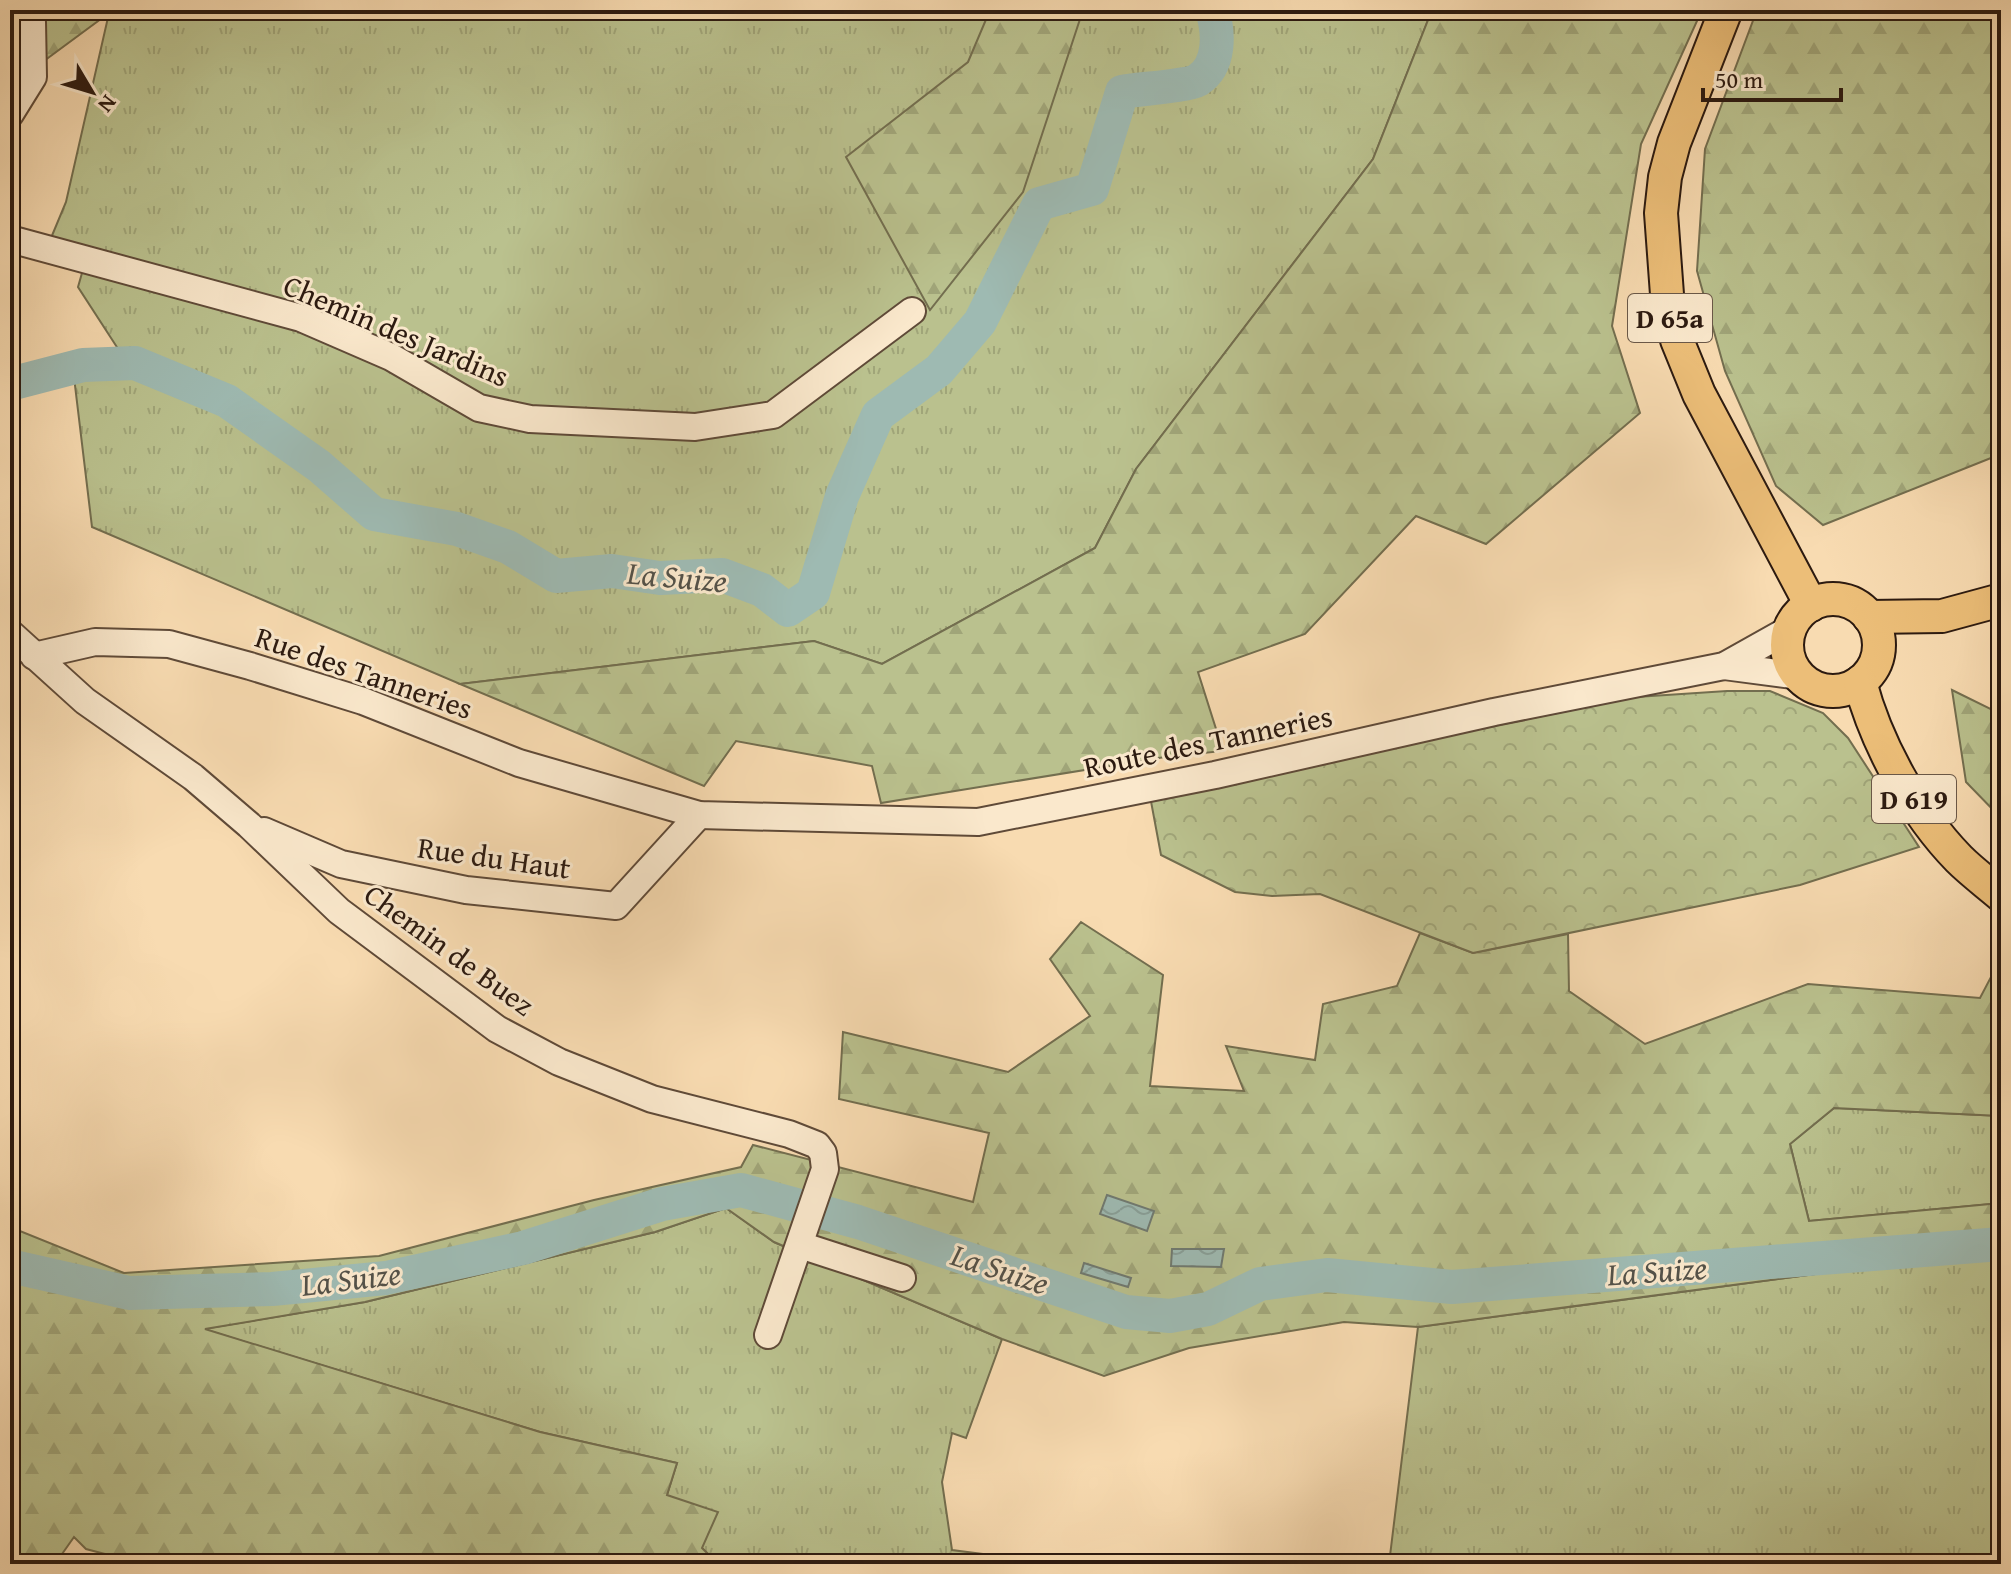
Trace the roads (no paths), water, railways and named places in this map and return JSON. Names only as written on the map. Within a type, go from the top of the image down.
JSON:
[{"type":"main road","name":"D 65a","points":[[1726,10],[1678,131],[1665,177],[1661,213],[1668,308],[1699,394],[1811,605]]},
{"type":"main road","points":[[1868,671],[1878,634],[1869,617],[1852,603],[1838,599],[1824,600],[1811,605],[1795,619],[1790,629],[1788,654],[1800,676],[1822,689],[1848,688],[1942,616]]},
{"type":"main road","points":[[1869,617],[1942,616],[2001,600]]},
{"type":"main road","name":"D 619","points":[[1868,671],[1868,710],[1890,760],[1925,817],[1958,858],[2001,895]]},
{"type":"street","points":[[10,114],[33,77],[32,22],[27,10]]},
{"type":"street","name":"Chemin des Jardins","points":[[10,239],[301,318],[391,357],[479,408],[530,419],[695,427],[773,415],[912,311]]},
{"type":"street","name":"Route des Tanneries","points":[[699,815],[978,822],[1215,775],[1494,712],[1724,666],[1790,629]]},
{"type":"street","points":[[10,633],[34,656]]},
{"type":"street","name":"Rue des Tanneries","points":[[34,656],[95,642],[169,644],[363,701],[519,763],[699,815]]},
{"type":"street","name":"Chemin de Buez","points":[[34,656],[85,701],[193,777],[249,825],[339,911],[497,1029],[559,1062],[652,1099],[789,1134],[817,1145],[825,1160],[820,1190],[768,1335]]},
{"type":"street","name":"Route des Tanneries","points":[[1724,666],[1800,676]]},
{"type":"street","name":"Rue du Haut","points":[[249,825],[341,864],[466,890],[616,906],[699,815]]},
{"type":"street","points":[[804,1234],[902,1278]]},
{"type":"water","points":[[1107,1195],[1154,1211],[1147,1231],[1100,1214]]},
{"type":"water","points":[[1172,1249],[1224,1249],[1221,1267],[1171,1266]]},
{"type":"water","points":[[1084,1263],[1131,1278],[1128,1287],[1081,1273]]},
{"type":"waterway","name":"La Suize","points":[[10,384],[83,365],[135,363],[227,401],[319,466],[374,514],[457,529],[508,547],[556,576],[612,571],[660,578],[722,575],[762,590],[788,610],[813,593],[842,496],[878,415],[939,370],[980,322],[1039,204],[1092,189],[1122,92],[1184,84],[1198,80],[1205,74],[1211,66],[1216,48],[1212,10]]},
{"type":"waterway","name":"La Suize","points":[[10,1266],[129,1293],[272,1289],[386,1278],[523,1248],[662,1204],[741,1190],[858,1222],[1126,1312],[1170,1316],[1208,1309],[1260,1284],[1327,1275],[1452,1287],[2001,1244]]}]
